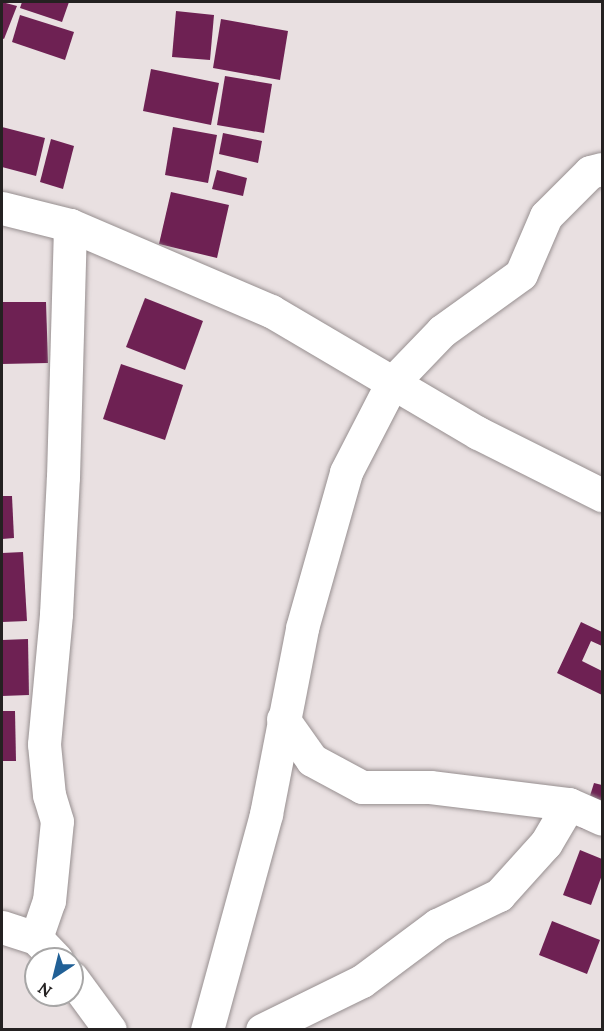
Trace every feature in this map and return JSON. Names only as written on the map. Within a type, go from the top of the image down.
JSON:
[{"type":"street","points":[[207,1029],[266,814],[302,628],[346,472],[392,383],[442,331],[521,274],[546,216],[590,172],[603,170]]},
{"type":"street","points":[[2,208],[70,225],[271,311],[478,433],[603,495]]},
{"type":"street","points":[[46,947],[57,821],[49,795],[44,744],[62,500],[70,225]]},
{"type":"street","points":[[283,719],[312,760],[362,787],[430,788],[569,804],[603,819]]},
{"type":"street","points":[[262,1029],[362,981],[437,925],[499,895],[546,843],[569,804]]},
{"type":"street","points":[[2,927],[42,947]]},
{"type":"street","points":[[84,994],[110,1029]]},
{"type":"building","points":[[2,2],[17,6],[4,39],[2,38]]},
{"type":"building","points":[[22,2],[69,2],[62,22],[20,8]]},
{"type":"building","points":[[176,11],[214,15],[210,60],[172,57]]},
{"type":"building","points":[[20,15],[74,32],[65,60],[12,42]]},
{"type":"building","points":[[221,19],[288,31],[280,80],[213,68]]},
{"type":"building","points":[[151,69],[219,83],[211,125],[143,111]]},
{"type":"building","points":[[225,76],[272,84],[264,133],[217,125]]},
{"type":"building","points":[[2,127],[45,138],[36,176],[2,167]]},
{"type":"building","points":[[173,127],[217,135],[208,183],[165,175]]},
{"type":"building","points":[[223,133],[262,141],[258,163],[219,154]]},
{"type":"building","points":[[51,139],[74,146],[63,189],[40,182]]},
{"type":"building","points":[[217,170],[247,178],[243,196],[212,189]]},
{"type":"building","points":[[171,192],[229,205],[217,258],[159,244]]},
{"type":"building","points":[[145,298],[203,321],[185,370],[126,347]]},
{"type":"building","points":[[2,302],[46,302],[48,363],[2,364]]},
{"type":"building","points":[[121,364],[183,385],[165,440],[103,419]]},
{"type":"building","points":[[2,496],[12,496],[14,538],[2,539]]},
{"type":"building","points":[[23,552],[27,621],[2,622],[2,553]]},
{"type":"building","points":[[581,622],[602,632],[602,646],[591,641],[582,661],[602,671],[602,695],[557,673]]},
{"type":"building","points":[[28,639],[29,695],[2,696],[2,640]]},
{"type":"building","points":[[2,711],[15,711],[16,761],[2,761]]},
{"type":"building","points":[[594,783],[602,785],[602,835],[580,828]]},
{"type":"building","points":[[580,850],[602,859],[602,875],[591,905],[563,895]]},
{"type":"building","points":[[552,921],[600,940],[587,974],[539,955]]}]
